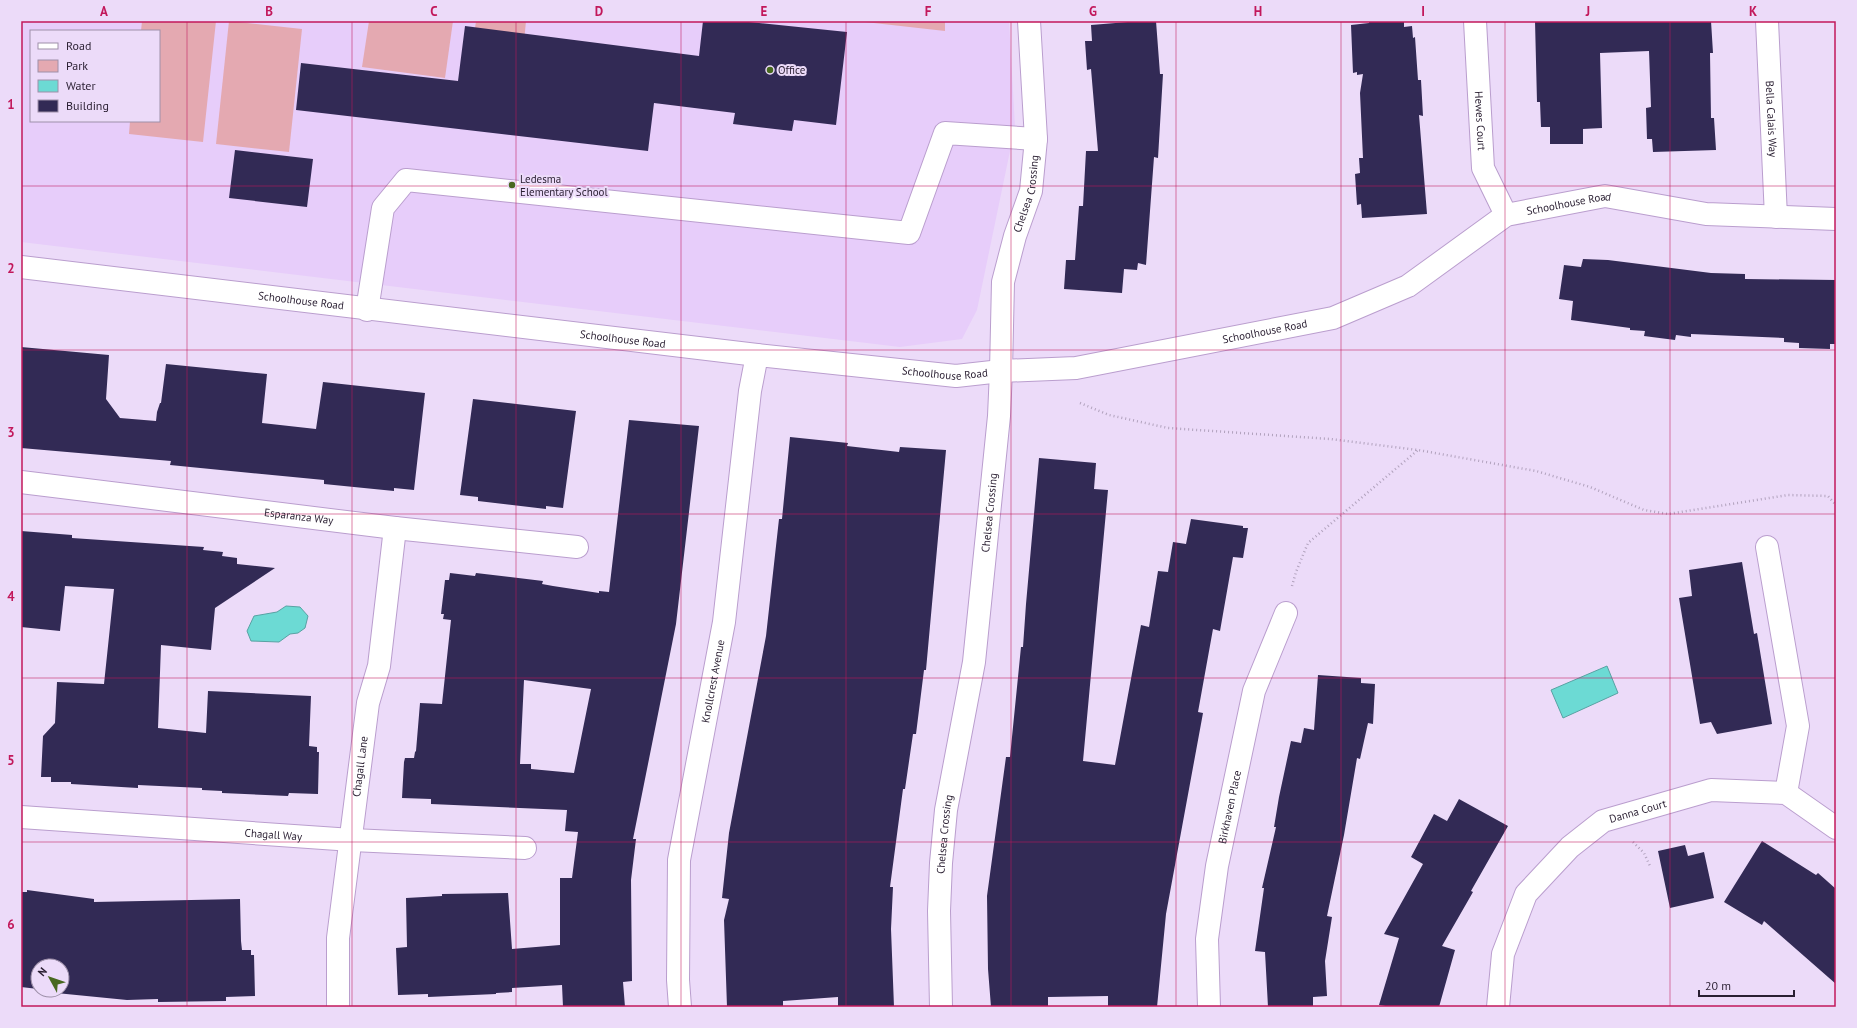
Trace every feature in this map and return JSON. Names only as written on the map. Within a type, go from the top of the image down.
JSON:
[{"type":"street","name":"Chelsea Crossing","points":[[941,1007],[938,911],[941,862],[946,810],[974,662],[1002,371],[1003,282],[1015,236],[1031,191],[1036,140],[1029,21]]},
{"type":"street","name":"Hewes Court","points":[[1475,21],[1483,168],[1506,216]]},
{"type":"street","name":"Bella Calais Way","points":[[1767,21],[1776,217]]},
{"type":"street","points":[[367,310],[383,208],[406,180],[909,233],[945,133],[1036,140]]},
{"type":"street","name":"Schoolhouse Road","points":[[21,267],[367,310],[757,355],[956,376],[1002,371],[1076,368],[1333,318],[1408,286],[1506,216],[1605,196],[1706,214],[1836,219]]},
{"type":"street","name":"Knollcrest Avenue","points":[[680,1007],[678,980],[679,860],[724,622],[750,391],[757,355]]},
{"type":"street","name":"Esparanza Way","points":[[21,482],[395,528],[577,547]]},
{"type":"street","name":"Chagall Lane","points":[[338,1007],[338,938],[352,840],[368,703],[379,666],[395,528]]},
{"type":"street","points":[[1767,547],[1798,726],[1786,793],[1836,828]]},
{"type":"street","name":"Birkhaven Place","points":[[1209,1007],[1206,939],[1217,866],[1254,691],[1286,613]]},
{"type":"street","name":"Danna Court","points":[[1498,1007],[1502,954],[1526,894],[1570,847],[1603,821],[1710,790],[1786,793]]},
{"type":"street","name":"Chagall Way","points":[[21,817],[352,840],[525,848]]},
{"type":"path","points":[[1080,403],[1109,415],[1168,428],[1330,439],[1418,450],[1536,471],[1590,488],[1644,510],[1668,514],[1788,495],[1828,496],[1836,505]]},
{"type":"path","points":[[1286,613],[1296,572],[1308,543],[1418,450]]},
{"type":"path","points":[[1633,842],[1644,853],[1650,866]]},
{"type":"shaded area","name":"Ledesma Elementary School","points":[[21,21],[1009,21],[1015,127],[977,310],[962,339],[900,347],[21,242]]},
{"type":"green space","points":[[142,21],[216,21],[203,142],[129,134],[130,122],[160,122],[160,30],[141,30]]},
{"type":"green space","points":[[229,21],[302,29],[289,152],[216,144]]},
{"type":"green space","points":[[369,21],[453,21],[445,78],[362,67]]},
{"type":"green space","points":[[476,21],[526,21],[524,42],[474,36]]},
{"type":"green space","points":[[866,21],[945,21],[945,31],[865,22]]},
{"type":"water","points":[[286,606],[300,607],[308,616],[305,628],[298,633],[290,634],[279,642],[251,641],[247,631],[254,616],[277,612]]},
{"type":"water","points":[[1607,666],[1618,693],[1563,718],[1551,690]]},
{"type":"building","points":[[703,21],[739,21],[847,32],[836,125],[794,120],[792,131],[733,124],[735,113],[654,103],[648,151],[296,110],[301,63],[458,81],[465,26],[699,56]]},
{"type":"building","points":[[1156,21],[1160,74],[1163,74],[1158,158],[1154,157],[1146,265],[1138,263],[1137,270],[1124,269],[1122,293],[1064,289],[1066,260],[1075,260],[1079,206],[1083,206],[1086,151],[1098,151],[1091,69],[1087,70],[1085,41],[1092,41],[1091,25]]},
{"type":"building","points":[[1369,21],[1404,21],[1404,27],[1412,26],[1413,38],[1415,37],[1418,80],[1421,80],[1423,116],[1419,115],[1427,214],[1362,218],[1361,204],[1357,205],[1355,174],[1360,173],[1359,158],[1363,158],[1360,93],[1363,74],[1357,75],[1357,72],[1353,73],[1351,25],[1369,23]]},
{"type":"building","points":[[1535,21],[1711,21],[1713,53],[1710,53],[1711,118],[1714,118],[1716,150],[1653,152],[1652,139],[1647,139],[1646,108],[1651,107],[1649,51],[1600,53],[1602,128],[1583,129],[1583,144],[1550,144],[1550,127],[1541,127],[1540,102],[1537,102]]},
{"type":"building","points":[[235,150],[313,159],[307,207],[229,198]]},
{"type":"building","points":[[1583,259],[1608,260],[1711,273],[1745,274],[1745,279],[1836,280],[1836,344],[1830,344],[1830,349],[1799,348],[1799,343],[1784,342],[1784,338],[1691,334],[1691,337],[1676,335],[1675,340],[1644,336],[1645,331],[1630,330],[1630,328],[1571,320],[1573,301],[1559,299],[1564,265],[1581,267]]},
{"type":"building","points":[[21,347],[109,355],[106,399],[120,418],[156,421],[157,412],[161,403],[166,364],[267,374],[262,423],[316,429],[323,382],[425,393],[414,490],[394,488],[394,491],[324,484],[324,480],[170,465],[171,461],[21,448]]},
{"type":"building","points":[[473,399],[576,411],[563,508],[546,506],[546,509],[478,501],[478,497],[460,495]]},
{"type":"building","points":[[629,420],[699,426],[676,624],[633,839],[636,839],[631,880],[632,981],[623,982],[625,1007],[563,1007],[562,985],[512,988],[512,992],[496,994],[428,997],[428,994],[398,995],[396,948],[407,947],[406,898],[442,896],[442,894],[508,893],[512,949],[560,945],[560,878],[572,878],[578,832],[565,831],[567,810],[431,804],[431,799],[402,798],[405,758],[414,758],[416,751],[420,703],[442,704],[451,620],[443,619],[444,614],[441,614],[445,580],[449,580],[450,573],[475,576],[476,573],[543,581],[542,584],[599,593],[599,591],[609,592]],"holes":[[[524,680],[591,689],[574,773],[531,769],[531,764],[520,764]]]},
{"type":"building","points":[[790,437],[848,443],[847,446],[899,452],[900,447],[946,450],[926,670],[924,670],[916,734],[913,734],[905,789],[903,789],[890,887],[893,887],[891,929],[894,1007],[838,1007],[838,997],[783,1001],[783,1007],[727,1007],[724,920],[729,899],[722,898],[729,833],[766,636],[779,519],[782,519]]},
{"type":"building","points":[[1039,458],[1096,463],[1094,489],[1108,490],[1083,761],[1115,765],[1141,625],[1149,627],[1158,571],[1168,572],[1173,542],[1186,544],[1191,519],[1248,528],[1243,558],[1233,557],[1220,631],[1213,629],[1198,712],[1203,713],[1166,914],[1157,1007],[1108,1007],[1108,996],[1048,997],[1048,1007],[991,1007],[988,969],[987,896],[1006,757],[1010,757],[1021,647],[1023,647]]},
{"type":"building","points":[[21,531],[72,535],[72,538],[204,547],[203,550],[223,552],[222,556],[237,558],[237,564],[275,568],[215,608],[211,650],[161,645],[158,728],[206,733],[208,691],[311,696],[309,746],[317,747],[317,752],[319,752],[318,794],[289,793],[288,796],[222,793],[222,791],[202,790],[202,788],[138,785],[138,788],[71,784],[71,782],[51,782],[51,777],[41,777],[43,736],[55,723],[57,682],[104,684],[114,589],[65,586],[60,631],[21,627]]},
{"type":"building","points":[[1742,562],[1754,634],[1757,633],[1772,724],[1717,734],[1711,722],[1700,724],[1679,598],[1692,596],[1689,570]]},
{"type":"building","points":[[1318,675],[1361,678],[1361,683],[1375,684],[1373,724],[1368,723],[1360,759],[1357,758],[1344,835],[1327,916],[1332,917],[1325,961],[1327,996],[1313,997],[1313,1007],[1268,1007],[1265,952],[1255,951],[1264,888],[1262,888],[1276,827],[1274,827],[1279,797],[1291,741],[1301,743],[1304,728],[1314,730]]},
{"type":"building","points":[[1459,799],[1508,826],[1442,946],[1455,950],[1439,1007],[1392,1007],[1379,1005],[1399,938],[1384,934],[1423,864],[1411,857],[1434,814],[1447,821]]},
{"type":"building","points":[[1762,841],[1816,875],[1818,873],[1836,889],[1836,984],[1764,921],[1762,925],[1724,902]]},
{"type":"building","points":[[1685,845],[1688,856],[1704,852],[1714,898],[1670,908],[1658,851]]},
{"type":"building","points":[[27,890],[94,899],[94,902],[240,899],[242,950],[251,950],[251,955],[254,955],[255,996],[226,997],[226,1001],[158,1002],[158,999],[127,1000],[70,994],[70,958],[30,958],[30,988],[21,987],[21,892],[27,892]]},
{"type":"place","name":"Office","points":[[770,70]]},
{"type":"place","name":"Ledesma Elementary School","points":[[512,185]]}]
